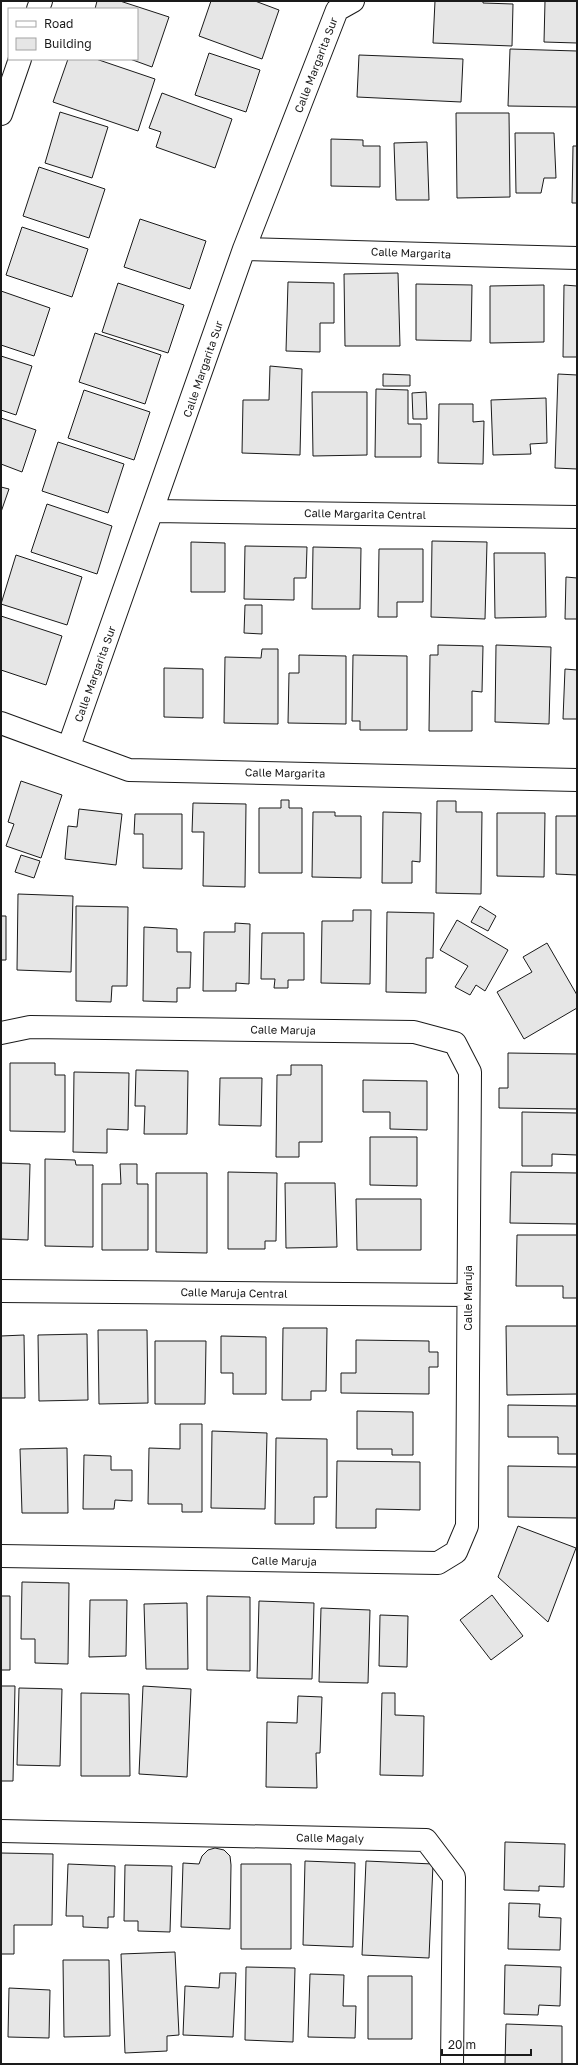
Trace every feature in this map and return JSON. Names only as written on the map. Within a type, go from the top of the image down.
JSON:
[{"type":"street","name":"Calle Margarita Sur","points":[[69,746],[244,249],[337,10],[353,1]]},
{"type":"street","points":[[1,114],[20,60]]},
{"type":"street","name":"Calle Margarita","points":[[244,249],[577,258]]},
{"type":"street","name":"Calle Margarita Central","points":[[153,511],[577,517]]},
{"type":"street","name":"Calle Margarita","points":[[1,723],[69,746],[129,770],[577,780]]},
{"type":"street","name":"Calle Maruja","points":[[1,1033],[30,1027],[414,1032],[455,1043],[470,1072],[467,1526],[456,1552],[438,1563],[1,1556]]},
{"type":"street","name":"Calle Maruja Central","points":[[1,1291],[468,1295]]},
{"type":"street","name":"Calle Magaly","points":[[1,1831],[426,1840],[454,1877],[452,2064]]},
{"type":"building","points":[[97,1],[120,1],[169,17],[152,67],[133,60],[138,60],[138,8],[95,8]]},
{"type":"building","points":[[211,1],[255,1],[279,10],[262,59],[199,36]]},
{"type":"building","points":[[435,1],[483,1],[483,3],[513,4],[512,46],[433,43]]},
{"type":"building","points":[[545,1],[577,1],[577,43],[544,42]]},
{"type":"building","points":[[510,49],[577,51],[577,107],[508,106]]},
{"type":"building","points":[[209,53],[260,70],[246,112],[195,95]]},
{"type":"building","points":[[359,55],[463,59],[461,102],[357,97]]},
{"type":"building","points":[[68,60],[99,60],[155,79],[138,131],[53,102]]},
{"type":"building","points":[[162,93],[232,119],[215,168],[156,147],[161,132],[149,128]]},
{"type":"building","points":[[60,112],[108,127],[92,178],[45,163]]},
{"type":"building","points":[[456,113],[509,113],[510,197],[457,198]]},
{"type":"building","points":[[515,133],[554,133],[556,178],[544,178],[541,193],[516,193]]},
{"type":"building","points":[[331,139],[363,140],[363,146],[380,146],[380,187],[331,186]]},
{"type":"building","points":[[427,142],[429,200],[396,200],[394,143]]},
{"type":"building","points":[[573,146],[577,146],[577,203],[572,203]]},
{"type":"building","points":[[39,167],[105,189],[89,238],[23,216]]},
{"type":"building","points":[[140,219],[206,241],[190,289],[124,267]]},
{"type":"building","points":[[22,227],[88,249],[72,297],[6,275]]},
{"type":"building","points":[[398,273],[400,346],[345,346],[344,274]]},
{"type":"building","points":[[288,282],[334,283],[334,323],[320,323],[320,352],[286,351]]},
{"type":"building","points":[[118,283],[184,305],[168,353],[102,332]]},
{"type":"building","points":[[416,284],[472,285],[471,341],[416,340]]},
{"type":"building","points":[[544,285],[544,342],[490,343],[490,286]]},
{"type":"building","points":[[564,285],[577,286],[577,357],[563,357]]},
{"type":"building","points":[[1,291],[50,308],[34,356],[1,345]]},
{"type":"building","points":[[95,333],[161,355],[145,404],[79,382]]},
{"type":"building","points":[[1,356],[32,366],[16,415],[1,410]]},
{"type":"building","points":[[270,366],[302,369],[300,455],[242,453],[243,400],[269,400]]},
{"type":"building","points":[[383,374],[410,375],[410,386],[383,386]]},
{"type":"building","points":[[558,374],[577,375],[577,469],[555,468]]},
{"type":"building","points":[[376,389],[408,390],[408,424],[421,424],[421,457],[375,457]]},
{"type":"building","points":[[84,390],[150,412],[134,460],[68,438]]},
{"type":"building","points":[[312,392],[367,392],[367,455],[313,456]]},
{"type":"building","points":[[426,392],[427,419],[413,419],[412,393]]},
{"type":"building","points":[[546,398],[547,443],[530,444],[531,454],[493,455],[491,400]]},
{"type":"building","points":[[439,404],[473,404],[473,422],[484,421],[483,464],[438,463]]},
{"type":"building","points":[[1,418],[36,430],[22,472],[1,464]]},
{"type":"building","points":[[58,442],[124,464],[108,513],[42,491]]},
{"type":"building","points":[[1,487],[9,489],[1,512]]},
{"type":"building","points":[[47,504],[112,526],[97,574],[31,552]]},
{"type":"building","points":[[432,541],[487,542],[485,619],[431,617]]},
{"type":"building","points":[[191,542],[225,543],[225,592],[191,592]]},
{"type":"building","points":[[245,546],[307,547],[306,578],[294,578],[294,600],[244,599]]},
{"type":"building","points":[[313,547],[361,548],[360,609],[312,609]]},
{"type":"building","points":[[379,549],[423,549],[423,602],[397,602],[397,617],[378,617]]},
{"type":"building","points":[[494,553],[545,553],[546,617],[495,618]]},
{"type":"building","points":[[16,555],[82,577],[67,625],[1,604]]},
{"type":"building","points":[[566,577],[577,578],[577,619],[565,619]]},
{"type":"building","points":[[245,605],[262,605],[262,634],[244,633]]},
{"type":"building","points":[[1,616],[62,636],[46,685],[1,670]]},
{"type":"building","points":[[438,645],[483,646],[482,692],[472,691],[472,731],[429,731],[430,655],[438,655]]},
{"type":"building","points":[[496,645],[551,647],[549,724],[495,722]]},
{"type":"building","points":[[262,649],[278,649],[278,724],[224,723],[225,657],[261,658]]},
{"type":"building","points":[[299,655],[346,656],[346,724],[288,723],[289,673],[299,673]]},
{"type":"building","points":[[353,655],[407,656],[407,730],[360,730],[360,721],[352,721]]},
{"type":"building","points":[[164,668],[203,669],[203,718],[164,717]]},
{"type":"building","points":[[565,669],[577,670],[577,719],[563,719]]},
{"type":"building","points":[[21,781],[62,795],[41,858],[6,846],[14,824],[8,822]]},
{"type":"building","points":[[281,800],[289,800],[289,808],[302,808],[302,873],[259,873],[259,808],[281,808]]},
{"type":"building","points":[[437,801],[456,801],[456,812],[482,812],[481,894],[436,893]]},
{"type":"building","points":[[193,803],[246,804],[245,887],[203,886],[204,832],[192,832]]},
{"type":"building","points":[[79,809],[122,814],[116,865],[65,859],[68,826],[77,827]]},
{"type":"building","points":[[313,812],[335,812],[335,816],[361,816],[361,878],[312,877]]},
{"type":"building","points":[[383,812],[421,813],[420,862],[412,861],[412,883],[382,883]]},
{"type":"building","points":[[497,813],[545,813],[544,877],[497,876]]},
{"type":"building","points":[[135,814],[182,814],[182,869],[143,868],[143,834],[134,834]]},
{"type":"building","points":[[556,816],[577,816],[577,875],[556,874]]},
{"type":"building","points":[[21,855],[40,861],[34,878],[15,872]]},
{"type":"building","points":[[18,894],[73,896],[71,972],[17,970]]},
{"type":"building","points":[[76,906],[128,907],[127,986],[112,986],[111,1002],[76,1001]]},
{"type":"building","points":[[480,906],[496,916],[488,931],[471,922]]},
{"type":"building","points":[[353,910],[371,910],[370,984],[321,983],[322,921],[353,921]]},
{"type":"building","points":[[387,912],[434,913],[433,958],[426,958],[426,993],[386,992]]},
{"type":"building","points":[[1,916],[6,916],[6,960],[1,960]]},
{"type":"building","points":[[457,920],[508,950],[485,991],[476,985],[470,995],[455,987],[468,966],[440,950]]},
{"type":"building","points":[[235,923],[250,924],[249,984],[236,983],[236,991],[203,991],[204,932],[235,932]]},
{"type":"building","points":[[144,927],[177,929],[177,952],[191,952],[190,988],[177,988],[177,1002],[143,1001]]},
{"type":"building","points":[[262,933],[304,933],[304,980],[288,980],[288,988],[274,988],[275,979],[261,979]]},
{"type":"building","points":[[547,943],[577,995],[577,1008],[524,1039],[497,992],[532,972],[523,957]]},
{"type":"building","points":[[508,1053],[577,1054],[577,1109],[499,1108],[499,1088],[508,1088]]},
{"type":"building","points":[[10,1063],[55,1063],[55,1075],[65,1075],[65,1132],[10,1131]]},
{"type":"building","points":[[291,1065],[322,1065],[322,1142],[299,1142],[299,1157],[276,1157],[277,1075],[291,1075]]},
{"type":"building","points":[[136,1070],[188,1071],[187,1134],[144,1134],[145,1106],[135,1106]]},
{"type":"building","points":[[74,1072],[129,1073],[128,1130],[107,1129],[107,1153],[73,1152]]},
{"type":"building","points":[[220,1078],[262,1078],[261,1126],[219,1125]]},
{"type":"building","points":[[363,1080],[427,1081],[427,1130],[390,1129],[390,1112],[363,1112]]},
{"type":"building","points":[[522,1112],[577,1113],[577,1155],[552,1154],[552,1166],[522,1166]]},
{"type":"building","points":[[370,1137],[417,1137],[417,1186],[370,1185]]},
{"type":"building","points":[[45,1159],[75,1160],[76,1165],[93,1165],[93,1247],[45,1246]]},
{"type":"building","points":[[1,1163],[30,1164],[28,1240],[1,1239]]},
{"type":"building","points":[[120,1164],[137,1164],[137,1184],[148,1184],[148,1250],[102,1250],[102,1184],[121,1184]]},
{"type":"building","points":[[228,1172],[277,1173],[276,1241],[265,1241],[265,1249],[228,1249]]},
{"type":"building","points":[[511,1172],[577,1173],[577,1224],[510,1223]]},
{"type":"building","points":[[156,1173],[207,1173],[207,1253],[156,1252]]},
{"type":"building","points":[[285,1183],[335,1183],[337,1247],[286,1248]]},
{"type":"building","points":[[356,1199],[421,1199],[421,1250],[357,1250]]},
{"type":"building","points":[[517,1235],[577,1235],[577,1298],[563,1298],[563,1286],[516,1286]]},
{"type":"building","points":[[506,1326],[577,1326],[577,1394],[507,1395]]},
{"type":"building","points":[[283,1328],[327,1328],[326,1391],[311,1391],[311,1400],[282,1400]]},
{"type":"building","points":[[98,1330],[147,1330],[148,1403],[99,1404]]},
{"type":"building","points":[[87,1334],[88,1400],[39,1401],[38,1335]]},
{"type":"building","points":[[24,1335],[25,1398],[1,1398],[1,1336]]},
{"type":"building","points":[[221,1336],[266,1337],[266,1394],[233,1394],[233,1373],[221,1373]]},
{"type":"building","points":[[356,1340],[429,1341],[429,1352],[438,1352],[438,1367],[429,1367],[429,1394],[341,1393],[341,1373],[356,1373]]},
{"type":"building","points":[[155,1341],[206,1341],[205,1404],[155,1404]]},
{"type":"building","points":[[508,1405],[577,1406],[577,1454],[558,1454],[558,1437],[508,1437]]},
{"type":"building","points":[[357,1411],[413,1412],[413,1455],[392,1455],[392,1449],[357,1449]]},
{"type":"building","points":[[180,1424],[202,1424],[202,1512],[182,1512],[182,1504],[148,1504],[149,1448],[180,1449]]},
{"type":"building","points":[[212,1431],[267,1433],[265,1509],[211,1508]]},
{"type":"building","points":[[276,1438],[327,1439],[327,1497],[314,1497],[314,1524],[275,1524]]},
{"type":"building","points":[[67,1448],[68,1513],[22,1513],[20,1449]]},
{"type":"building","points":[[84,1455],[111,1456],[111,1470],[132,1470],[132,1501],[115,1500],[114,1509],[83,1509]]},
{"type":"building","points":[[337,1461],[420,1462],[420,1510],[376,1509],[376,1528],[336,1528]]},
{"type":"building","points":[[508,1466],[577,1467],[577,1518],[508,1517]]},
{"type":"building","points":[[518,1526],[576,1548],[548,1622],[498,1577]]},
{"type":"building","points":[[22,1582],[69,1583],[68,1664],[35,1663],[35,1639],[21,1639]]},
{"type":"building","points":[[492,1595],[523,1636],[491,1660],[460,1620]]},
{"type":"building","points":[[1,1596],[10,1596],[10,1670],[1,1670]]},
{"type":"building","points":[[207,1596],[250,1597],[250,1671],[207,1670]]},
{"type":"building","points":[[90,1600],[127,1600],[126,1656],[89,1657]]},
{"type":"building","points":[[259,1601],[314,1603],[312,1679],[257,1678]]},
{"type":"building","points":[[187,1603],[188,1669],[146,1669],[144,1604]]},
{"type":"building","points":[[321,1608],[370,1610],[368,1683],[319,1682]]},
{"type":"building","points":[[380,1615],[408,1616],[407,1667],[379,1666]]},
{"type":"building","points":[[1,1686],[15,1686],[13,1781],[1,1781]]},
{"type":"building","points":[[143,1686],[191,1689],[187,1777],[139,1774]]},
{"type":"building","points":[[19,1688],[62,1689],[60,1766],[17,1765]]},
{"type":"building","points":[[81,1693],[129,1694],[130,1776],[81,1776]]},
{"type":"building","points":[[382,1693],[395,1693],[395,1715],[424,1716],[423,1776],[380,1775]]},
{"type":"building","points":[[298,1696],[322,1697],[320,1753],[316,1753],[317,1788],[266,1787],[267,1722],[297,1723]]},
{"type":"building","points":[[505,1842],[565,1844],[564,1887],[539,1886],[539,1891],[504,1890]]},
{"type":"building","points":[[215,1848],[224,1850],[230,1856],[230,1929],[181,1927],[183,1863],[199,1864],[202,1856],[208,1850]]},
{"type":"building","points":[[1,1853],[53,1854],[52,1925],[14,1925],[14,1954],[1,1954]]},
{"type":"building","points":[[305,1861],[355,1863],[353,1947],[303,1945]]},
{"type":"building","points":[[366,1861],[433,1864],[429,1958],[362,1955]]},
{"type":"building","points":[[68,1864],[115,1866],[114,1917],[108,1917],[108,1928],[83,1927],[83,1916],[66,1916]]},
{"type":"building","points":[[241,1864],[291,1864],[291,1949],[241,1949]]},
{"type":"building","points":[[125,1865],[172,1866],[170,1932],[138,1931],[138,1921],[124,1921]]},
{"type":"building","points":[[509,1903],[540,1904],[539,1917],[561,1918],[560,1950],[508,1949]]},
{"type":"building","points":[[175,1952],[179,2035],[167,2036],[167,2051],[125,2053],[121,1954]]},
{"type":"building","points":[[63,1960],[109,1960],[110,2036],[64,2037]]},
{"type":"building","points":[[505,1965],[561,1967],[560,2006],[539,2005],[538,2015],[504,2014]]},
{"type":"building","points":[[246,1967],[295,1968],[293,2042],[245,2040]]},
{"type":"building","points":[[220,1973],[236,1973],[233,2037],[183,2035],[185,1986],[219,1988]]},
{"type":"building","points":[[310,1974],[344,1975],[343,2006],[356,2006],[355,2038],[308,2037]]},
{"type":"building","points":[[368,1976],[412,1976],[412,2039],[368,2039]]},
{"type":"building","points":[[9,1988],[50,1990],[49,2038],[8,2037]]},
{"type":"building","points":[[506,2024],[562,2026],[562,2064],[505,2064]]}]
